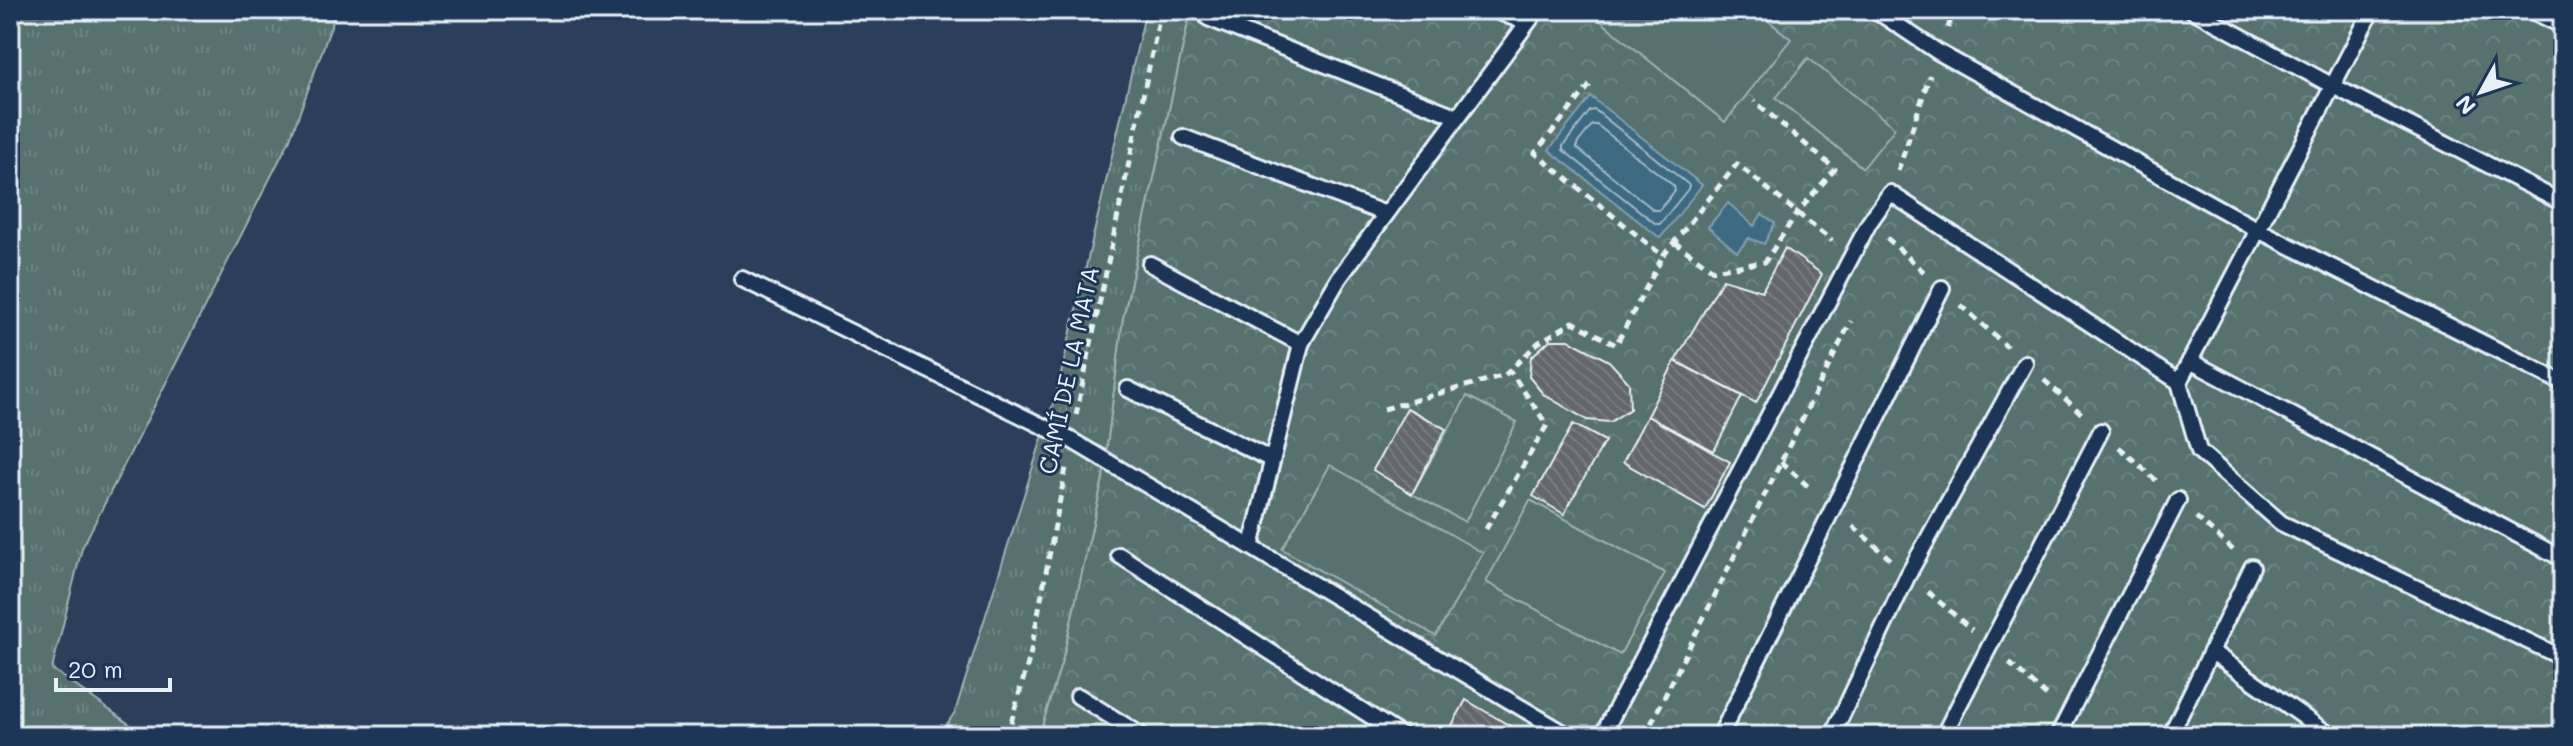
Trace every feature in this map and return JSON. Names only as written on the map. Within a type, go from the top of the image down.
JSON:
[{"type":"lane","points":[[1494,10],[1527,23]]},
{"type":"lane","points":[[1251,547],[1301,344],[1339,278],[1537,10]]},
{"type":"lane","points":[[1875,10],[1938,52],[2258,230],[2563,383]]},
{"type":"lane","points":[[2192,10],[2563,203]]},
{"type":"lane","points":[[2179,382],[2372,10]]},
{"type":"lane","points":[[2530,10],[2563,26]]},
{"type":"lane","points":[[1208,18],[1458,117]]},
{"type":"lane","points":[[1183,137],[1386,214]]},
{"type":"lane","points":[[1602,736],[1869,223],[1890,193],[2179,382],[2199,451],[2281,523],[2563,658]]},
{"type":"lane","points":[[1150,264],[1301,344]]},
{"type":"lane","points":[[742,279],[1071,440],[1569,736]]},
{"type":"lane","points":[[1720,736],[1942,288]]},
{"type":"lane","points":[[2190,361],[2563,559]]},
{"type":"lane","points":[[1832,736],[1908,575],[2025,363]]},
{"type":"lane","points":[[1128,389],[1272,460]]},
{"type":"lane","points":[[1943,736],[2101,431]]},
{"type":"lane","points":[[2058,736],[2178,500]]},
{"type":"lane","points":[[1119,555],[1402,736]]},
{"type":"lane","points":[[2170,736],[2252,567]]},
{"type":"lane","points":[[2212,652],[2331,736]]},
{"type":"lane","points":[[1078,696],[1142,736]]},
{"type":"path","name":"CAMÍ DE LA MATA","points":[[1007,736],[1030,656],[1071,440],[1161,10]]},
{"type":"path","points":[[1890,193],[1938,52]]},
{"type":"path","points":[[1590,85],[1535,153],[1663,256]]},
{"type":"path","points":[[1674,242],[1713,270],[1765,262],[1797,213],[1835,169],[1754,101]]},
{"type":"path","points":[[1384,409],[1505,375],[1538,343],[1573,322],[1616,345],[1663,256],[1737,164],[1852,256]]},
{"type":"path","points":[[1869,223],[2252,567]]},
{"type":"path","points":[[1884,255],[1891,241]]},
{"type":"path","points":[[1645,736],[1857,311]]},
{"type":"path","points":[[1486,529],[1547,425],[1510,371]]},
{"type":"green space","points":[[10,10],[337,10],[290,139],[82,548],[52,669],[146,736],[10,736]]},
{"type":"green space","points":[[1146,10],[1191,10],[1123,319],[1103,479],[1063,658],[1039,736],[939,736],[955,712],[1057,391]]},
{"type":"green space","points":[[1191,10],[2563,10],[2563,736],[1039,736],[1063,658],[1103,479],[1123,319]]},
{"type":"green space","points":[[1587,10],[1755,10],[1791,39],[1725,122]]},
{"type":"green space","points":[[1808,58],[1895,128],[1863,168],[1776,98]]},
{"type":"green space","points":[[1467,396],[1517,422],[1465,522],[1412,494]]},
{"type":"green space","points":[[1330,465],[1483,553],[1436,636],[1282,549]]},
{"type":"green space","points":[[1530,500],[1665,573],[1620,655],[1486,582]]},
{"type":"water","points":[[1591,97],[1702,185],[1660,238],[1549,150]]},
{"type":"water","points":[[1728,203],[1754,226],[1762,214],[1775,223],[1764,244],[1749,238],[1737,252],[1708,227]]},
{"type":"building","points":[[1785,248],[1822,274],[1756,403],[1675,361],[1723,279],[1762,291]]},
{"type":"building","points":[[1550,340],[1569,340],[1609,361],[1629,383],[1630,409],[1610,422],[1587,420],[1543,394],[1529,377],[1531,357]]},
{"type":"building","points":[[1675,361],[1742,396],[1714,451],[1647,416]]},
{"type":"building","points":[[1407,408],[1446,429],[1412,494],[1373,470]]},
{"type":"building","points":[[1647,416],[1730,462],[1705,509],[1623,462]]},
{"type":"building","points":[[1573,424],[1605,441],[1564,514],[1533,496]]},
{"type":"building","points":[[1466,700],[1527,736],[1446,736]]}]
